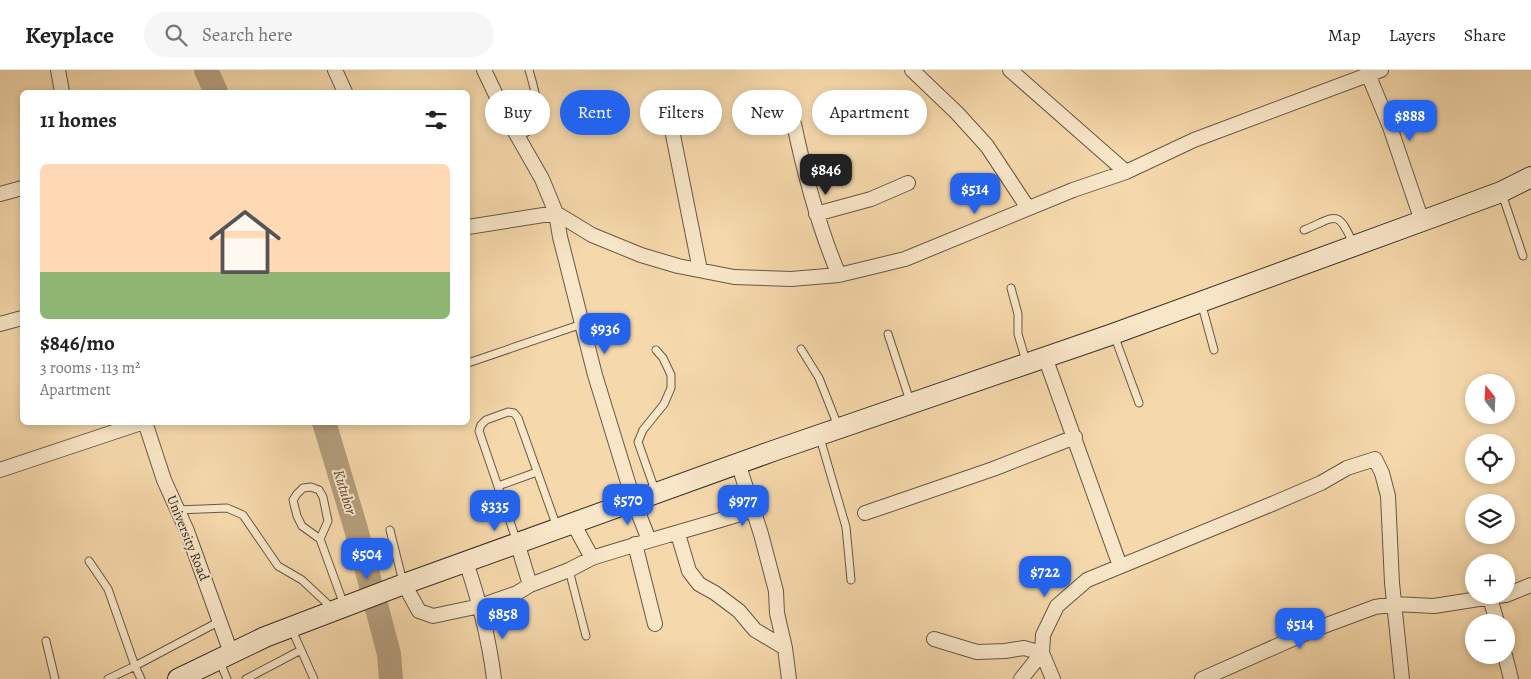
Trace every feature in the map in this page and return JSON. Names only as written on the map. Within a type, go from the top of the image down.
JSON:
[{"type":"main road","points":[[178,679],[290,627],[517,542],[839,428],[1114,334],[1501,192],[1531,177]]},
{"type":"street","points":[[58,70],[62,90]]},
{"type":"street","points":[[335,70],[344,90]]},
{"type":"street","points":[[484,70],[542,179],[556,213],[560,237],[596,374],[634,502],[649,540]]},
{"type":"street","points":[[912,70],[987,146],[1028,208]]},
{"type":"street","points":[[1010,70],[1126,172]]},
{"type":"street","points":[[470,228],[556,213],[592,235],[633,252],[678,266],[734,277],[791,279],[839,275],[905,259],[1073,190],[1126,172],[1194,140],[1375,72],[1390,127],[1422,221]]},
{"type":"street","points":[[673,135],[700,270]]},
{"type":"street","points":[[797,135],[824,242],[839,275]]},
{"type":"street","points":[[816,214],[871,199],[908,183]]},
{"type":"street","points":[[0,194],[20,189]]},
{"type":"street","points":[[0,324],[20,319]]},
{"type":"street","points":[[1036,361],[1075,437],[1120,566]]},
{"type":"street","points":[[0,470],[135,425]]},
{"type":"street","name":"University Road","points":[[145,425],[164,480],[220,622],[225,656]]},
{"type":"street","points":[[865,513],[993,469],[1075,437]]},
{"type":"street","points":[[1053,679],[1042,653],[1043,635],[1057,606],[1087,580],[1321,483],[1347,468],[1375,459],[1382,473],[1388,496],[1394,604],[1402,679]]},
{"type":"street","points":[[738,464],[776,591],[776,613],[785,648],[789,679]]},
{"type":"street","points":[[404,584],[419,611],[433,616],[480,606],[517,593],[530,585],[569,570],[592,558],[649,540],[678,534],[753,510]]},
{"type":"street","points":[[565,525],[592,558]]},
{"type":"street","points":[[678,534],[689,571],[699,584],[739,611],[755,630],[785,648]]},
{"type":"street","points":[[517,542],[530,585]]},
{"type":"street","points":[[635,544],[655,624]]},
{"type":"street","points":[[466,562],[491,650],[494,679]]},
{"type":"street","points":[[1515,591],[1531,585]]},
{"type":"street","points":[[1202,679],[1313,630],[1374,607],[1394,604],[1434,606],[1465,602]]},
{"type":"street","points":[[934,639],[977,652],[1024,648],[1042,653]]},
{"type":"street","points":[[1021,679],[1042,653]]},
{"type":"street","points":[[1507,664],[1511,679]]},
{"type":"lane","points":[[518,137],[535,127],[538,113],[536,95],[529,70]]},
{"type":"lane","points":[[1501,192],[1523,256]]},
{"type":"lane","points":[[1304,230],[1334,218],[1340,219],[1345,225],[1354,246]]},
{"type":"lane","points":[[1011,288],[1018,314],[1018,334],[1036,361]]},
{"type":"lane","points":[[1201,302],[1214,350]]},
{"type":"lane","points":[[470,362],[582,324]]},
{"type":"lane","points":[[888,334],[911,404]]},
{"type":"lane","points":[[1114,334],[1139,403]]},
{"type":"lane","points":[[801,349],[819,378],[839,428]]},
{"type":"lane","points":[[656,350],[663,358],[671,375],[671,388],[664,404],[652,416],[638,442],[656,493]]},
{"type":"lane","points":[[517,542],[480,431],[481,425],[486,420],[508,412],[514,413],[518,418],[537,472],[565,525]]},
{"type":"lane","points":[[819,435],[846,527],[851,580]]},
{"type":"lane","points":[[498,486],[537,472]]},
{"type":"lane","points":[[320,539],[328,521],[323,497],[319,490],[311,487],[303,488],[293,500],[297,516],[302,526],[320,539],[346,606]]},
{"type":"lane","points":[[177,510],[227,508],[243,514],[278,566],[346,606]]},
{"type":"lane","points":[[390,530],[404,584]]},
{"type":"lane","points":[[89,561],[108,589],[134,666],[141,679]]},
{"type":"lane","points":[[569,570],[586,636]]},
{"type":"lane","points":[[108,679],[220,622]]},
{"type":"lane","points":[[290,627],[314,679]]},
{"type":"lane","points":[[46,641],[55,679]]},
{"type":"lane","points":[[246,679],[301,650]]},
{"type":"lane","points":[[225,656],[227,679]]},
{"type":"waterway","name":"Kutubor","points":[[206,70],[215,90]]},
{"type":"waterway","name":"Kutubor","points":[[325,425],[356,529],[389,654],[391,679]]}]
